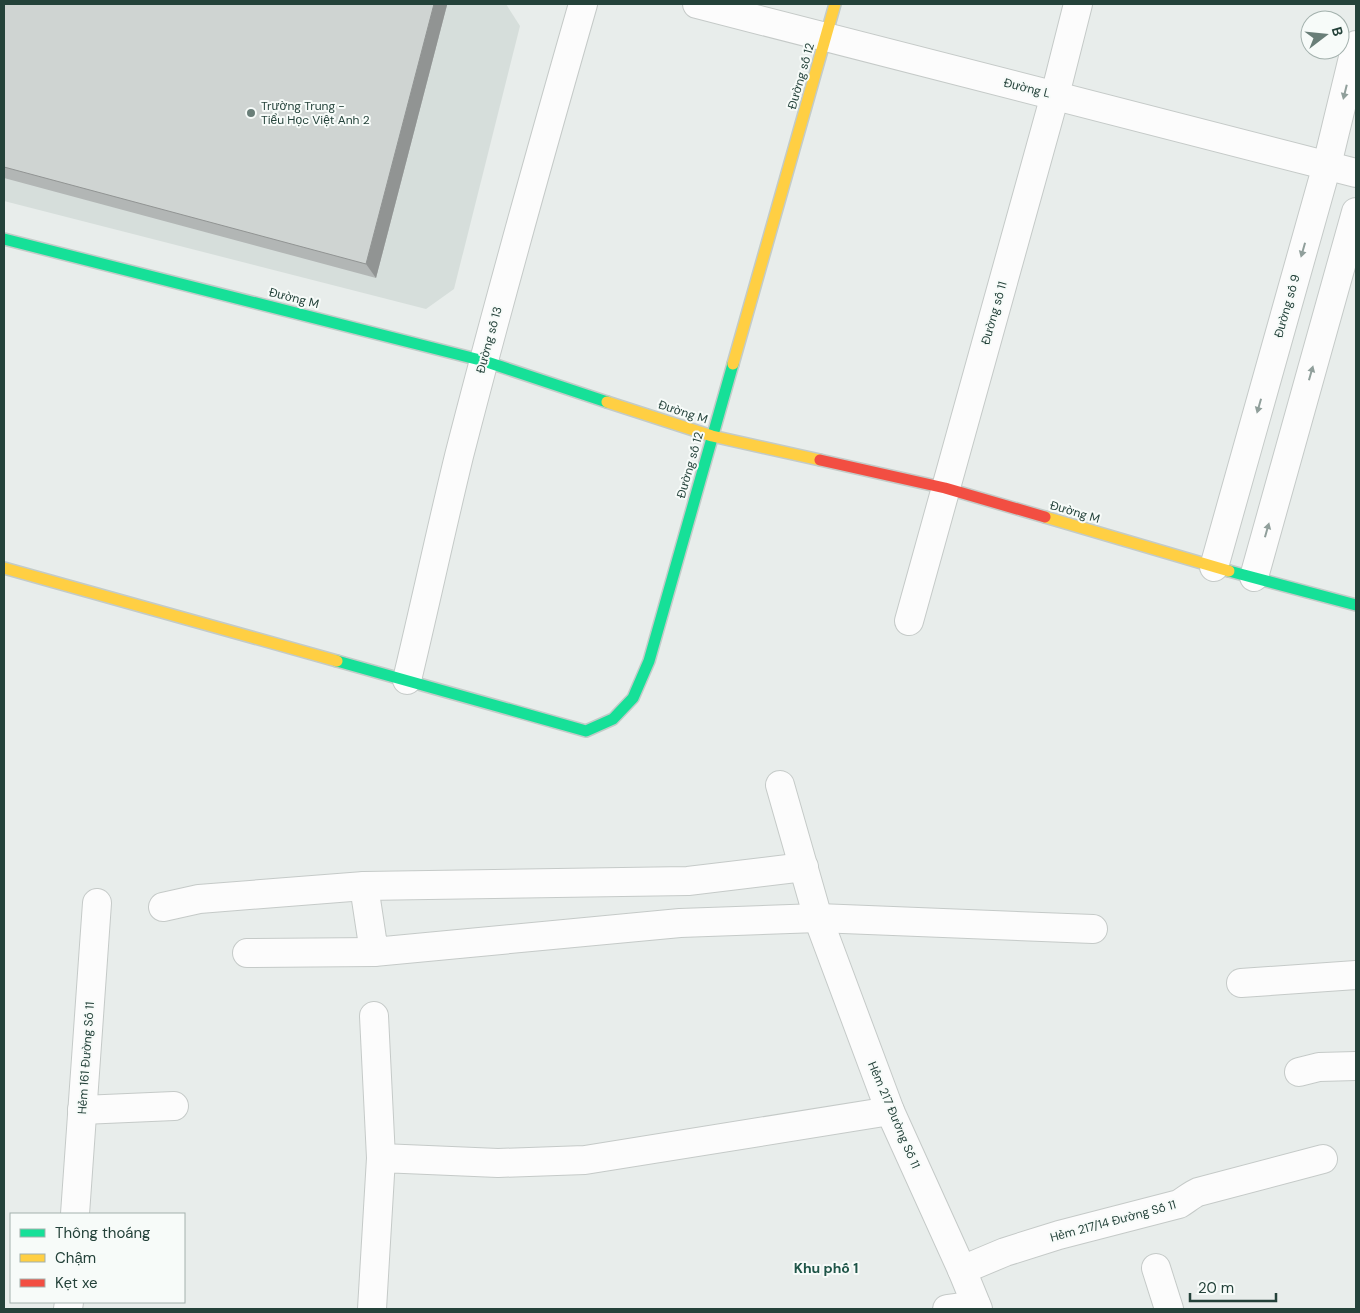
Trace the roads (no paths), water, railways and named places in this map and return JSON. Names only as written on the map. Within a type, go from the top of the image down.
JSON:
[{"type":"street","name":"Đường số 13","points":[[407,680],[459,457],[518,229],[583,4]]},
{"type":"street","name":"Đường L","points":[[697,4],[1356,173]]},
{"type":"street","name":"Đường số 12","points":[[4,568],[586,731],[613,719],[632,698],[649,661],[835,4]]},
{"type":"street","name":"Đường số 11","points":[[909,621],[1055,95],[1078,4]]},
{"type":"street","name":"Đường số 9","points":[[1214,567],[1327,165],[1356,45]]},
{"type":"street","points":[[1254,577],[1356,212]]},
{"type":"street","name":"Đường M","points":[[4,239],[484,361],[712,436],[945,488],[1214,567],[1356,605]]},
{"type":"street","name":"Hẻm 217 Đường Số 11","points":[[780,785],[818,918],[890,1111],[977,1307]]},
{"type":"street","points":[[163,907],[199,899],[364,886],[688,881],[804,867]]},
{"type":"street","points":[[364,886],[374,952]]},
{"type":"street","name":"Hẻm 161 Đường Số 11","points":[[75,1213],[97,903]]},
{"type":"street","points":[[247,953],[374,952],[680,923],[818,918],[1093,929]]},
{"type":"street","points":[[1241,983],[1356,975]]},
{"type":"street","points":[[372,1309],[381,1158],[374,1016]]},
{"type":"street","points":[[1299,1072],[1319,1067],[1356,1066]]},
{"type":"street","points":[[82,1110],[174,1106]]},
{"type":"street","points":[[381,1158],[498,1164],[584,1160],[890,1111]]},
{"type":"street","name":"Hẻm 217/14 Đường Số 11","points":[[962,1270],[1005,1252],[1059,1235],[1179,1204],[1198,1192],[1323,1159]]},
{"type":"street","points":[[1156,1268],[1169,1309]]},
{"type":"street","points":[[947,1309],[977,1307]]},
{"type":"place","name":"Trường Trung - Tiểu Học Việt Anh 2","points":[[251,113]]},
{"type":"district","name":"Khu phố 1","points":[[826,1268]]}]
